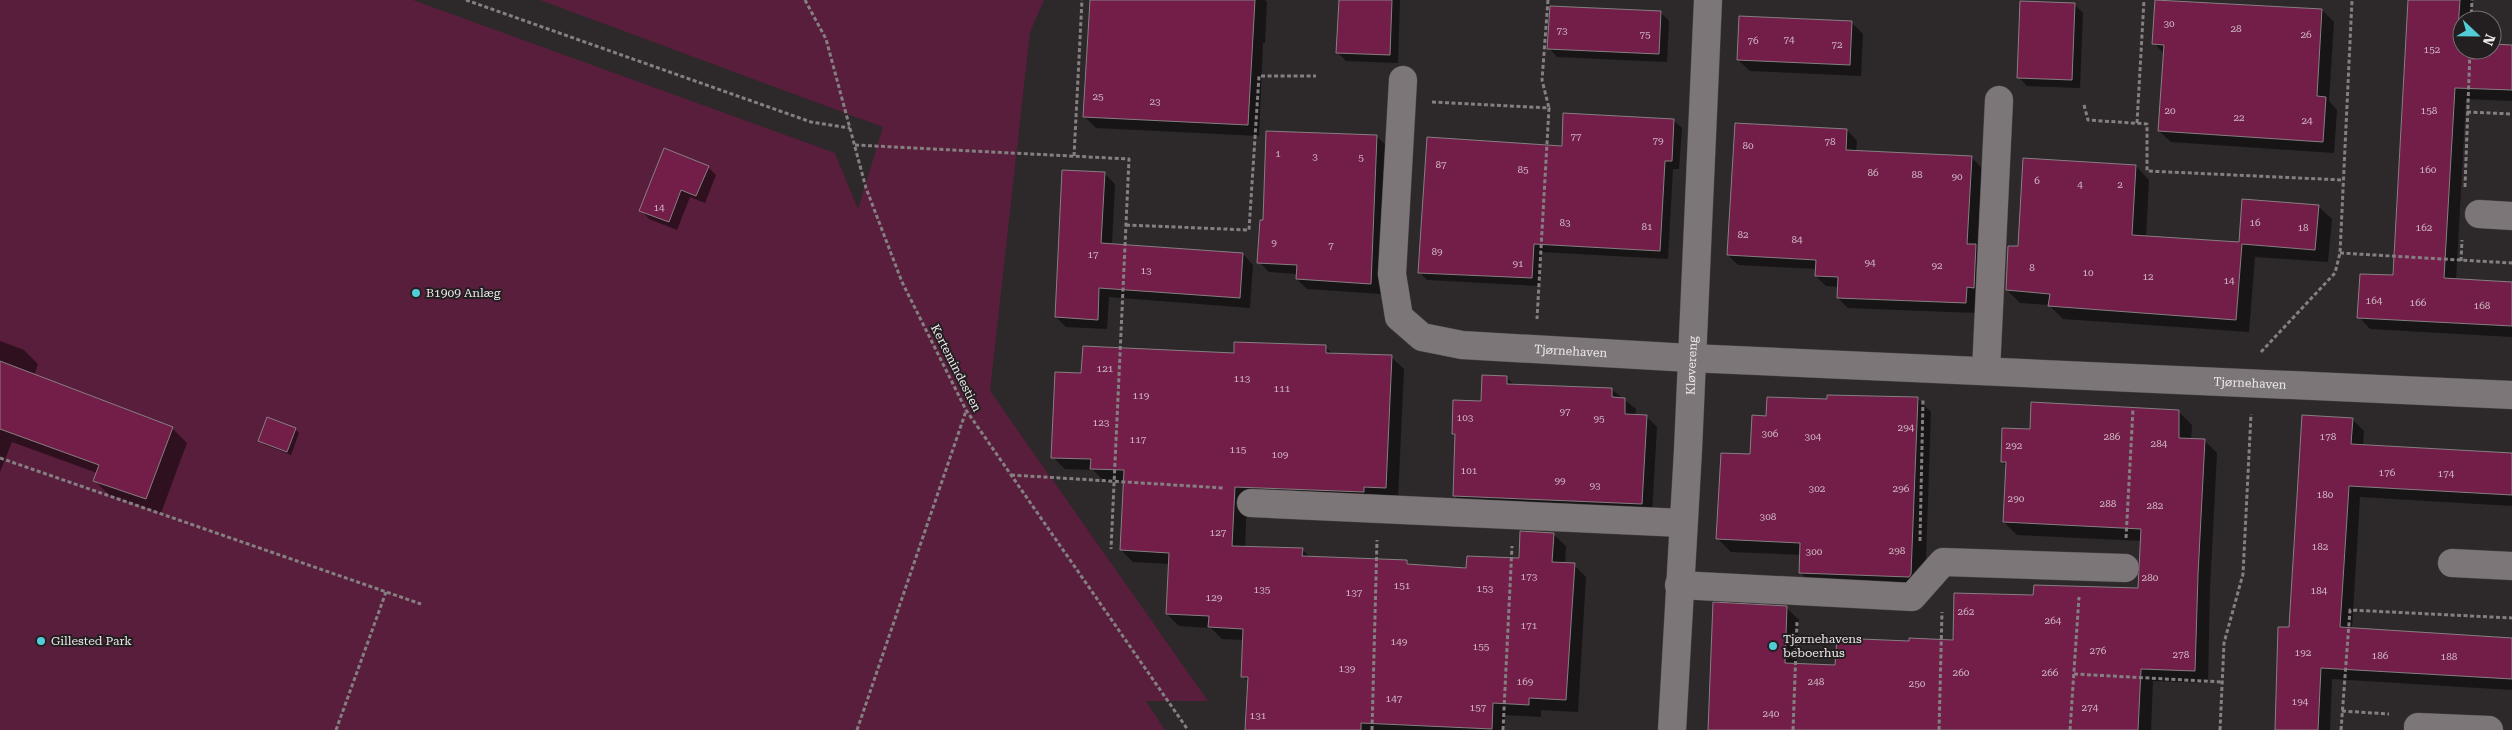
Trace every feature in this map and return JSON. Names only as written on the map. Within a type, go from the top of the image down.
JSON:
[{"type":"street","name":"Kløvereng","points":[[1672,730],[1682,523],[1688,450],[1690,358],[1708,0]]},
{"type":"street","name":"Tjørnehaven","points":[[1402,91],[1392,274],[1399,317],[1422,337],[1462,345],[1690,358],[2512,395]]},
{"type":"street","points":[[1986,371],[1999,100]]},
{"type":"street","points":[[2469,215],[2512,216]]},
{"type":"street","points":[[1251,503],[1682,523]]},
{"type":"street","points":[[1679,585],[1912,597],[1943,562],[2125,568]]},
{"type":"street","points":[[2452,563],[2512,566]]},
{"type":"street","points":[[2418,728],[2488,730]]},
{"type":"path","points":[[466,0],[811,122],[850,128]]},
{"type":"path","name":"Kertemindestien","points":[[805,0],[826,39],[866,188],[902,282],[966,410],[1188,730]]},
{"type":"path","points":[[1074,156],[1082,0]]},
{"type":"path","points":[[1535,349],[1549,108],[1542,80],[1548,0]]},
{"type":"path","points":[[2137,123],[2144,0]]},
{"type":"path","points":[[2461,261],[2469,215],[2470,60]]},
{"type":"path","points":[[1126,225],[1249,230],[1259,76],[1316,76]]},
{"type":"path","points":[[1402,91],[1549,108]]},
{"type":"path","points":[[2084,105],[2088,120],[2147,124],[2147,170],[2343,180]]},
{"type":"path","points":[[2468,112],[2512,114]]},
{"type":"path","points":[[855,145],[1129,159],[1111,549]]},
{"type":"path","points":[[2340,253],[2512,263]]},
{"type":"path","points":[[1919,589],[1923,369]]},
{"type":"path","points":[[2125,568],[2134,378]]},
{"type":"path","points":[[857,730],[966,410]]},
{"type":"path","points":[[0,458],[421,604]]},
{"type":"path","points":[[1011,475],[1114,480],[1244,490],[1251,503]]},
{"type":"path","points":[[1372,730],[1377,509]]},
{"type":"path","points":[[1503,730],[1514,515]]},
{"type":"path","points":[[2070,730],[2081,567]]},
{"type":"path","points":[[1793,730],[1799,591]]},
{"type":"path","points":[[336,730],[386,592]]},
{"type":"path","points":[[2341,730],[2350,610],[2512,618]]},
{"type":"path","points":[[1939,730],[1942,611]]},
{"type":"path","points":[[2074,674],[2222,682]]},
{"type":"path","points":[[2342,711],[2397,715],[2418,728]]},
{"type":"shaded area","name":"B1909 Anlæg","points":[[0,0],[413,0],[835,153],[858,209],[883,127],[540,0],[1044,0],[1030,32],[990,391],[1208,701],[1146,701],[1165,730],[0,730]]},
{"type":"building","points":[[1090,0],[1255,0],[1248,125],[1083,117]]},
{"type":"building","points":[[1339,0],[1392,0],[1390,55],[1336,53]]},
{"type":"building","points":[[2155,0],[2322,9],[2317,96],[2326,97],[2323,142],[2158,131],[2164,45],[2152,44]]},
{"type":"building","points":[[2408,0],[2460,0],[2459,10],[2452,10],[2452,60],[2502,60],[2502,44],[2512,45],[2512,90],[2455,88],[2444,278],[2512,282],[2512,326],[2357,318],[2360,274],[2393,275]]},
{"type":"building","points":[[2020,1],[2075,3],[2072,80],[2017,78]]},
{"type":"building","points":[[1550,6],[1661,11],[1659,54],[1547,49]]},
{"type":"building","points":[[1739,16],[1852,21],[1850,65],[1737,60]]},
{"type":"building","points":[[1563,113],[1674,119],[1672,161],[1665,161],[1660,251],[1534,244],[1532,278],[1418,273],[1427,137],[1562,146]]},
{"type":"building","points":[[1735,123],[1847,129],[1846,150],[1972,156],[1967,244],[1976,244],[1974,288],[1967,287],[1966,303],[1837,298],[1838,277],[1815,276],[1816,260],[1727,255]]},
{"type":"building","points":[[1266,131],[1377,135],[1371,284],[1296,279],[1297,265],[1257,263],[1260,220],[1263,220]]},
{"type":"building","points":[[664,148],[709,166],[696,196],[681,190],[669,222],[639,211]]},
{"type":"building","points":[[2023,158],[2136,165],[2132,235],[2239,242],[2242,199],[2319,205],[2315,250],[2242,244],[2236,320],[2048,306],[2050,294],[2006,290],[2008,246],[2018,246]]},
{"type":"building","points":[[1062,170],[1105,172],[1101,243],[1243,253],[1240,298],[1099,288],[1098,320],[1055,317]]},
{"type":"building","points":[[1234,342],[1326,345],[1326,353],[1392,355],[1386,488],[1364,487],[1364,492],[1235,487],[1232,546],[1303,548],[1302,556],[1407,560],[1407,564],[1466,568],[1467,556],[1519,558],[1520,531],[1554,533],[1552,562],[1575,563],[1566,700],[1529,698],[1529,705],[1493,703],[1492,729],[1361,723],[1361,730],[1245,730],[1248,677],[1241,677],[1243,629],[1208,627],[1209,616],[1166,614],[1169,553],[1120,550],[1124,470],[1090,469],[1091,459],[1051,458],[1055,372],[1081,373],[1083,346],[1234,353]]},
{"type":"building","points":[[0,361],[173,427],[146,499],[93,481],[99,465],[0,429]]},
{"type":"building","points":[[1482,375],[1507,376],[1507,384],[1612,388],[1612,397],[1625,398],[1625,414],[1647,415],[1642,504],[1453,496],[1455,434],[1452,434],[1453,400],[1481,401]]},
{"type":"building","points":[[1827,395],[1918,397],[1911,574],[1909,577],[1799,573],[1800,543],[1716,539],[1721,453],[1750,454],[1752,415],[1766,416],[1767,397],[1827,399]]},
{"type":"building","points":[[2031,402],[2179,410],[2179,438],[2205,439],[2195,671],[2141,669],[2138,730],[1708,730],[1713,602],[1787,606],[1785,663],[1835,665],[1837,638],[1909,641],[1909,638],[1953,640],[1954,593],[2033,595],[2034,585],[2138,588],[2141,529],[2003,522],[2006,462],[2001,462],[2002,428],[2030,429]]},
{"type":"building","points":[[2302,415],[2353,418],[2351,444],[2512,453],[2512,495],[2349,486],[2340,627],[2512,638],[2512,679],[2321,668],[2318,730],[2275,730],[2278,627],[2289,627]]},
{"type":"building","points":[[267,417],[296,428],[287,452],[258,441]]},
{"type":"place","name":"B1909 Anlæg","points":[[416,293]]},
{"type":"place","name":"Gillested Park","points":[[41,641]]},
{"type":"place","name":"Tjørnehavens beboerhus","points":[[1773,646]]}]
